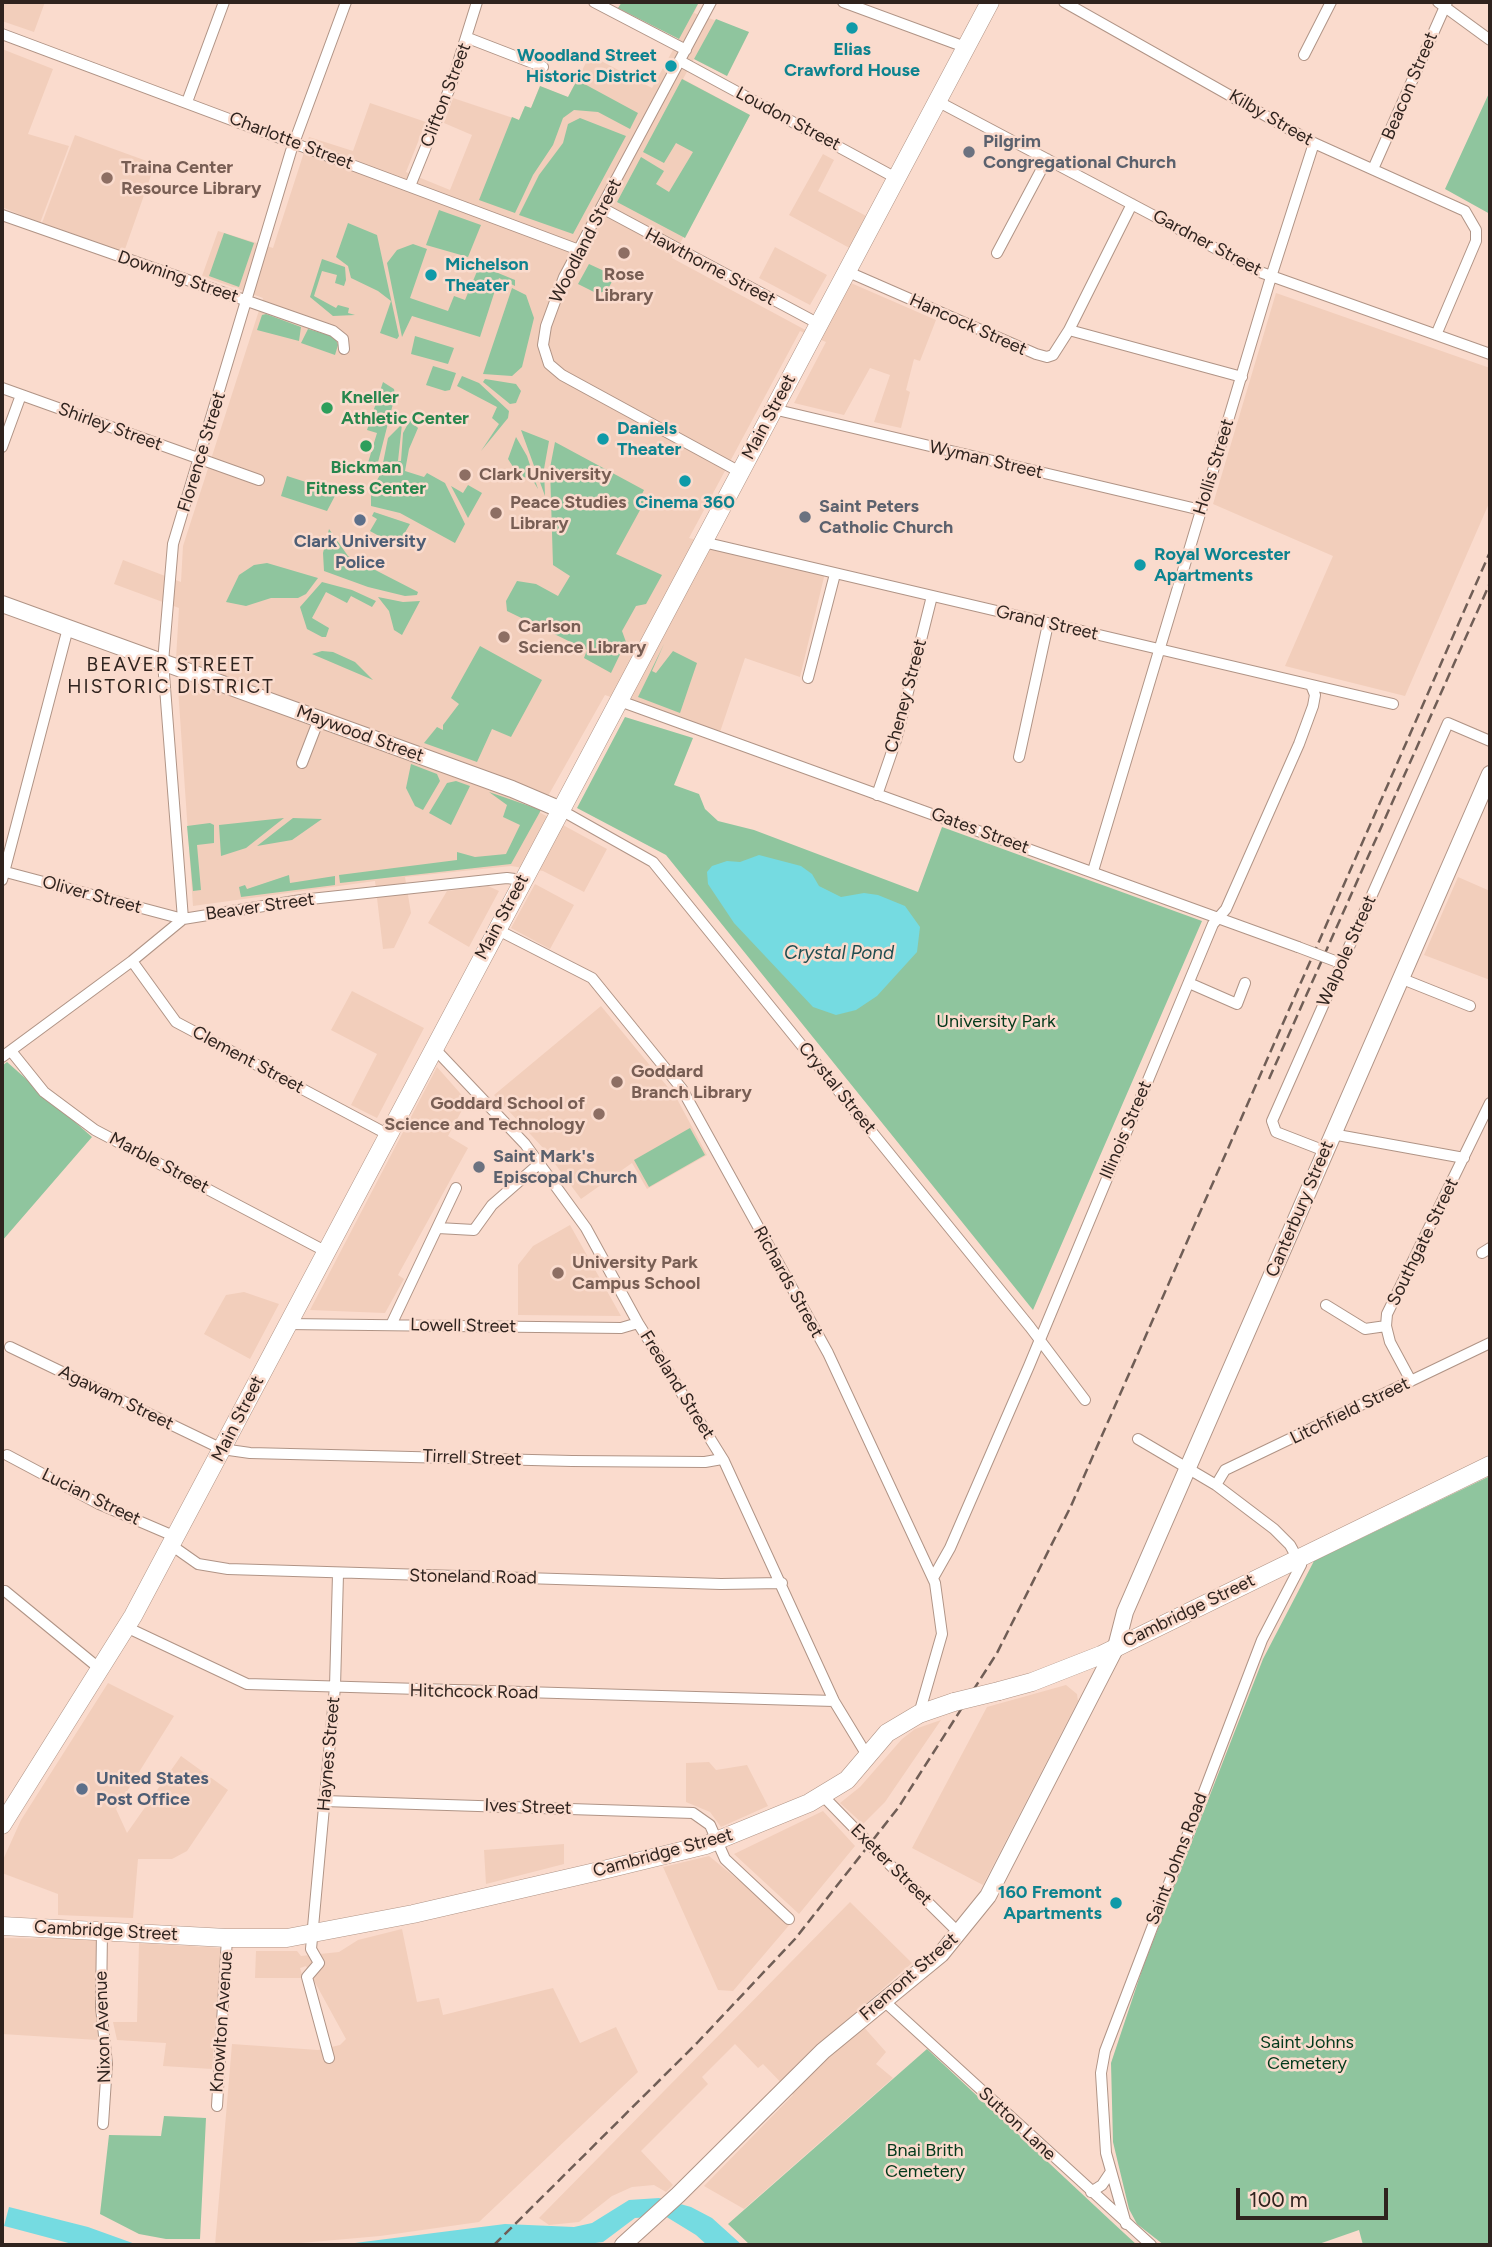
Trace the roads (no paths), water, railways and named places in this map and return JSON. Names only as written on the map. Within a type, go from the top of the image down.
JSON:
[{"type":"main road","name":"Main Street","points":[[2,1833],[6,1819],[126,1627],[173,1541],[559,809],[990,2]]},
{"type":"main road","name":"Cambridge Street","points":[[2,1926],[227,1938],[313,1934],[413,1914],[718,1841],[822,1796],[847,1780],[887,1733],[919,1714],[1078,1665],[1490,1465]]},
{"type":"street","points":[[187,102],[224,2]]},
{"type":"street","name":"Florence Street","points":[[183,919],[163,662],[173,544],[294,144],[346,2]]},
{"type":"street","name":"Clifton Street","points":[[410,186],[468,38],[477,2]]},
{"type":"street","points":[[594,2],[686,50]]},
{"type":"street","name":"Woodland Street","points":[[711,2],[579,250],[546,326],[542,345],[549,363],[562,375],[740,472]]},
{"type":"street","points":[[844,2],[965,47]]},
{"type":"street","name":"Kilby Street","points":[[1064,2],[1314,143],[1465,211],[1476,230],[1472,252],[1436,335]]},
{"type":"street","points":[[1304,55],[1331,2]]},
{"type":"street","points":[[1443,4],[1490,40]]},
{"type":"street","name":"Beacon Street","points":[[1373,169],[1443,4]]},
{"type":"street","name":"Charlotte Street","points":[[2,34],[579,250]]},
{"type":"street","points":[[468,38],[543,67]]},
{"type":"street","name":"Loudon Street","points":[[680,61],[896,178]]},
{"type":"street","name":"Gardner Street","points":[[937,101],[1271,276],[1490,354]]},
{"type":"street","name":"Hollis Street","points":[[1093,871],[1271,276],[1314,143]]},
{"type":"street","points":[[997,253],[1047,159]]},
{"type":"street","points":[[1132,204],[1069,330],[1242,377]]},
{"type":"street","name":"Hawthorne Street","points":[[602,208],[819,324]]},
{"type":"street","name":"Downing Street","points":[[2,215],[337,333],[344,342],[344,349]]},
{"type":"street","name":"Hancock Street","points":[[846,271],[1035,354],[1047,357],[1053,355],[1069,330]]},
{"type":"street","name":"Shirley Street","points":[[2,388],[259,480]]},
{"type":"street","points":[[2,447],[21,395]]},
{"type":"street","name":"Wyman Street","points":[[773,408],[831,425],[1201,510]]},
{"type":"street","name":"Grand Street","points":[[703,542],[1392,704]]},
{"type":"street","points":[[808,678],[835,573]]},
{"type":"street","name":"Cheney Street","points":[[877,794],[896,740],[932,596]]},
{"type":"street","name":"Maywood Street","points":[[2,604],[559,809]]},
{"type":"street","points":[[1019,757],[1048,624]]},
{"type":"street","points":[[3,874],[68,628]]},
{"type":"street","name":"Illinois Street","points":[[933,1578],[950,1548],[1213,924],[1226,909],[1299,744],[1313,706],[1315,695],[1311,685]]},
{"type":"street","name":"Gates Street","points":[[617,700],[1338,962]]},
{"type":"street","points":[[302,763],[319,719]]},
{"type":"street","name":"Walpole Street","points":[[1325,1151],[1276,1132],[1272,1121],[1338,962],[1448,723],[1490,741]]},
{"type":"street","name":"Canterbury Street","points":[[1115,1647],[1125,1612],[1490,774]]},
{"type":"street","name":"Crystal Street","points":[[559,809],[653,862],[1086,1400]]},
{"type":"street","name":"Oliver Street","points":[[3,874],[183,919]]},
{"type":"street","name":"Beaver Street","points":[[6,1054],[132,961],[183,919],[301,900],[508,878],[522,880]]},
{"type":"street","name":"Richards Street","points":[[496,929],[592,978],[682,1090],[828,1353],[933,1578],[940,1605],[942,1634],[919,1714]]},
{"type":"street","name":"Clement Street","points":[[132,961],[176,1022],[387,1134]]},
{"type":"street","points":[[1400,978],[1470,1006]]},
{"type":"street","points":[[1189,983],[1237,1004],[1245,983]]},
{"type":"street","name":"Freeland Street","points":[[433,1047],[541,1163],[586,1228],[638,1323],[722,1458],[782,1583],[834,1701],[868,1757]]},
{"type":"street","name":"Marble Street","points":[[6,1054],[44,1091],[95,1130],[325,1251]]},
{"type":"street","name":"Southgate Street","points":[[1411,1381],[1386,1326],[1387,1314],[1490,1103]]},
{"type":"street","points":[[1332,1134],[1464,1158]]},
{"type":"street","points":[[438,1228],[474,1230],[492,1206],[541,1163]]},
{"type":"street","points":[[391,1325],[456,1188]]},
{"type":"street","points":[[1326,1305],[1365,1329],[1386,1326]]},
{"type":"street","name":"Lowell Street","points":[[288,1324],[621,1328],[638,1323]]},
{"type":"street","name":"Litchfield Street","points":[[1216,1485],[1225,1470],[1490,1343]]},
{"type":"street","name":"Agawam Street","points":[[10,1347],[222,1449]]},
{"type":"street","points":[[1138,1439],[1216,1485],[1274,1528],[1297,1558]]},
{"type":"street","name":"Tirrell Street","points":[[222,1449],[260,1453],[572,1461],[705,1462],[722,1458]]},
{"type":"street","name":"Lucian Street","points":[[7,1455],[173,1541]]},
{"type":"street","name":"Stoneland Road","points":[[173,1541],[198,1564],[211,1568],[338,1574],[721,1584],[782,1583]]},
{"type":"street","name":"Saint Johns Road","points":[[1126,2224],[1110,2174],[1102,2096],[1105,2051],[1262,1640],[1301,1565],[1297,1558]]},
{"type":"street","name":"Haynes Street","points":[[329,2058],[307,1977],[319,1963],[311,1949],[335,1687],[338,1574]]},
{"type":"street","points":[[5,1591],[100,1669]]},
{"type":"street","name":"Hitchcock Road","points":[[126,1627],[247,1684],[834,1701]]},
{"type":"street","name":"Fremont Street","points":[[622,2245],[678,2195],[823,2051],[960,1934],[988,1896],[1115,1647]]},
{"type":"street","name":"Exeter Street","points":[[822,1796],[960,1934]]},
{"type":"street","name":"Ives Street","points":[[324,1801],[680,1811],[702,1818],[718,1841],[725,1859],[789,1919]]},
{"type":"street","name":"Nixon Avenue","points":[[102,1930],[101,2007],[107,2064],[103,2124]]},
{"type":"street","name":"Knowlton Avenue","points":[[216,2106],[227,1938]]},
{"type":"street","name":"Sutton Lane","points":[[884,2001],[1151,2245]]},
{"type":"street","points":[[1091,2192],[1102,2185],[1110,2174]]},
{"type":"water","name":"Crystal Pond","points":[[759,855],[801,866],[812,874],[819,886],[841,897],[864,893],[878,895],[905,906],[920,927],[917,952],[877,996],[856,1010],[836,1015],[813,1007],[734,923],[708,884],[707,872],[712,866],[727,861],[740,862]]},
{"type":"water","points":[[659,2198],[691,2207],[712,2218],[742,2245],[707,2245],[665,2216],[635,2218],[603,2242],[580,2245],[339,2245],[505,2224],[574,2227],[592,2223],[629,2200]]},
{"type":"water","points":[[9,2207],[88,2227],[138,2245],[76,2245],[4,2226]]},
{"type":"railway","points":[[494,2245],[697,2043],[795,1939],[898,1808],[997,1653],[1071,1506],[1490,552]]},
{"type":"railway","points":[[1269,1079],[1490,583]]},
{"type":"place","name":"Elias Crawford House","points":[[852,28]]},
{"type":"place","name":"Woodland Street Historic District","points":[[671,66]]},
{"type":"place","name":"Pilgrim Congregational Church","points":[[969,152]]},
{"type":"place","name":"Traina Center Resource Library","points":[[107,178]]},
{"type":"place","name":"Rose Library","points":[[624,253]]},
{"type":"place","name":"Michelson Theater","points":[[431,275]]},
{"type":"place","name":"Kneller Athletic Center","points":[[327,408]]},
{"type":"place","name":"Daniels Theater","points":[[603,439]]},
{"type":"place","name":"Bickman Fitness Center","points":[[366,446]]},
{"type":"place","name":"Clark University","points":[[465,475]]},
{"type":"place","name":"Cinema 360","points":[[685,481]]},
{"type":"place","name":"Peace Studies Library","points":[[496,513]]},
{"type":"place","name":"Saint Peters Catholic Church","points":[[805,517]]},
{"type":"place","name":"Clark University Police","points":[[360,520]]},
{"type":"place","name":"Royal Worcester Apartments","points":[[1140,565]]},
{"type":"place","name":"Carlson Science Library","points":[[504,637]]},
{"type":"place","name":"Goddard Branch Library","points":[[617,1082]]},
{"type":"place","name":"Goddard School of Science and Technology","points":[[599,1114]]},
{"type":"place","name":"Saint Mark's Episcopal Church","points":[[479,1167]]},
{"type":"place","name":"University Park Campus School","points":[[558,1273]]},
{"type":"place","name":"United States Post Office","points":[[82,1789]]},
{"type":"place","name":"160 Fremont Apartments","points":[[1116,1903]]},
{"type":"district","name":"BEAVER STREET HISTORIC DISTRICT","points":[[171,676]]},
{"type":"park label","name":"University Park","points":[[996,1022]]},
{"type":"park label","name":"Saint Johns Cemetery","points":[[1307,2053]]},
{"type":"park label","name":"Bnai Brith Cemetery","points":[[925,2161]]}]
